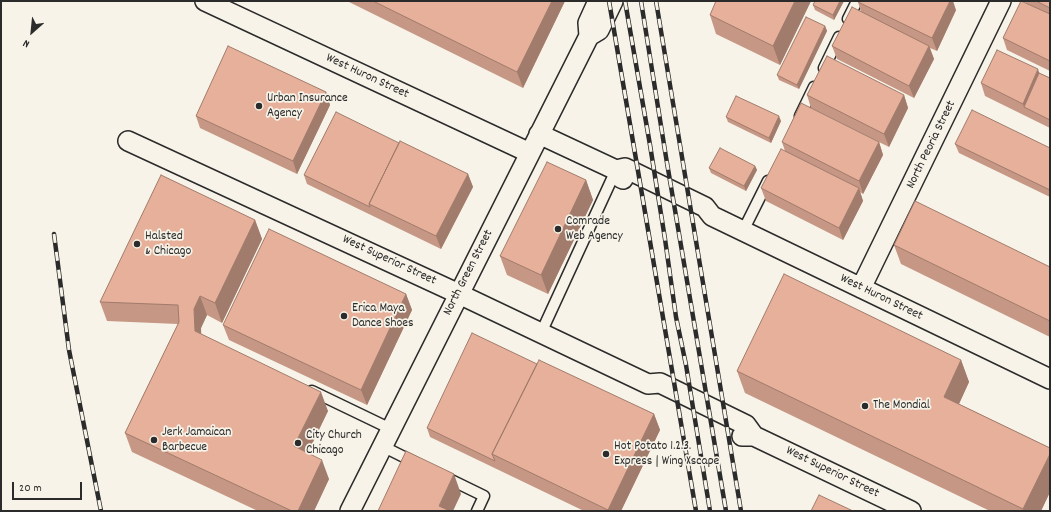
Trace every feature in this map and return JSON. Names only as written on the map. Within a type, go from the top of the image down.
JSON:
[{"type":"street","name":"West Huron Street","points":[[205,1],[530,153]]},
{"type":"street","name":"North Green Street","points":[[350,511],[589,36],[588,23],[598,1]]},
{"type":"street","name":"North Green Street","points":[[589,36],[599,30],[613,1]]},
{"type":"street","name":"North Peoria Street","points":[[862,288],[906,205],[1001,1]]},
{"type":"street","name":"West Huron Street","points":[[539,134],[616,170],[621,178],[694,214],[701,217],[712,216],[1050,379]]},
{"type":"street","name":"West Superior Street","points":[[128,141],[459,294],[648,384],[654,395],[740,436],[754,436],[911,511]]},
{"type":"lane","points":[[795,126],[857,1]]},
{"type":"lane","points":[[541,333],[616,170]]},
{"type":"lane","points":[[743,231],[771,175]]},
{"type":"lane","points":[[300,386],[391,429]]},
{"type":"lane","points":[[382,446],[484,496],[477,511]]},
{"type":"building","points":[[373,1],[552,1],[517,72]]},
{"type":"building","points":[[716,1],[795,1],[773,46],[710,15]]},
{"type":"building","points":[[815,1],[840,1],[833,15],[813,5]]},
{"type":"building","points":[[858,1],[950,1],[932,38]]},
{"type":"building","points":[[1021,1],[1050,14],[1050,61],[1003,38]]},
{"type":"building","points":[[1036,1],[1050,1],[1050,8]]},
{"type":"building","points":[[852,7],[929,46],[909,86],[832,46]]},
{"type":"building","points":[[806,17],[825,26],[797,85],[777,75]]},
{"type":"building","points":[[228,46],[326,92],[293,161],[196,116]]},
{"type":"building","points":[[997,50],[1038,69],[1023,104],[981,83]]},
{"type":"building","points":[[827,56],[904,95],[884,134],[807,95]]},
{"type":"building","points":[[1039,73],[1050,78],[1050,120],[1024,107]]},
{"type":"building","points":[[736,96],[779,116],[769,138],[726,117]]},
{"type":"building","points":[[801,103],[879,142],[859,181],[782,142]]},
{"type":"building","points":[[972,110],[1050,148],[1050,190],[955,144]]},
{"type":"building","points":[[336,112],[399,143],[369,204],[370,207],[304,175]]},
{"type":"building","points":[[400,141],[468,174],[436,236],[369,204]]},
{"type":"building","points":[[720,148],[755,166],[744,186],[709,168]]},
{"type":"building","points":[[781,149],[859,188],[839,228],[761,188]]},
{"type":"building","points":[[547,162],[586,180],[541,275],[500,256]]},
{"type":"building","points":[[161,175],[255,220],[215,303],[200,296],[194,309],[195,331],[321,392],[294,446],[322,460],[298,511],[292,511],[125,433],[179,322],[178,305],[100,302]]},
{"type":"building","points":[[915,201],[1050,267],[1050,321],[894,245]]},
{"type":"building","points":[[269,229],[406,294],[361,390],[223,325]]},
{"type":"building","name":"The Mondial","points":[[784,274],[961,360],[944,397],[1050,448],[1050,454],[1023,509],[737,371]]},
{"type":"building","points":[[472,333],[537,364],[492,454],[495,461],[427,428]]},
{"type":"building","points":[[539,360],[654,414],[608,510],[492,454]]},
{"type":"building","points":[[406,451],[454,474],[439,506],[450,511],[378,511]]},
{"type":"building","points":[[819,495],[853,511],[811,511]]},
{"type":"railway","points":[[609,1],[696,511]]},
{"type":"railway","points":[[625,1],[650,145],[676,317],[686,365],[710,511]]},
{"type":"railway","points":[[641,1],[726,511]]},
{"type":"railway","points":[[656,1],[741,511]]},
{"type":"railway","points":[[54,234],[69,350],[101,511]]},
{"type":"place","name":"Urban Insurance Agency","points":[[259,106]]},
{"type":"place","name":"Comrade Web Agency","points":[[558,229]]},
{"type":"place","name":"Halsted & Chicago","points":[[137,244]]},
{"type":"place","name":"Erica Maya Dance Shoes","points":[[344,316]]},
{"type":"place","name":"The Mondial","points":[[865,406]]},
{"type":"place","name":"Jerk Jamaican Barbecue","points":[[154,440]]},
{"type":"place","name":"City Church Chicago","points":[[298,443]]},
{"type":"place","name":"Hot Potato 1.2.3. Express | Wing Xscape","points":[[606,454]]}]
